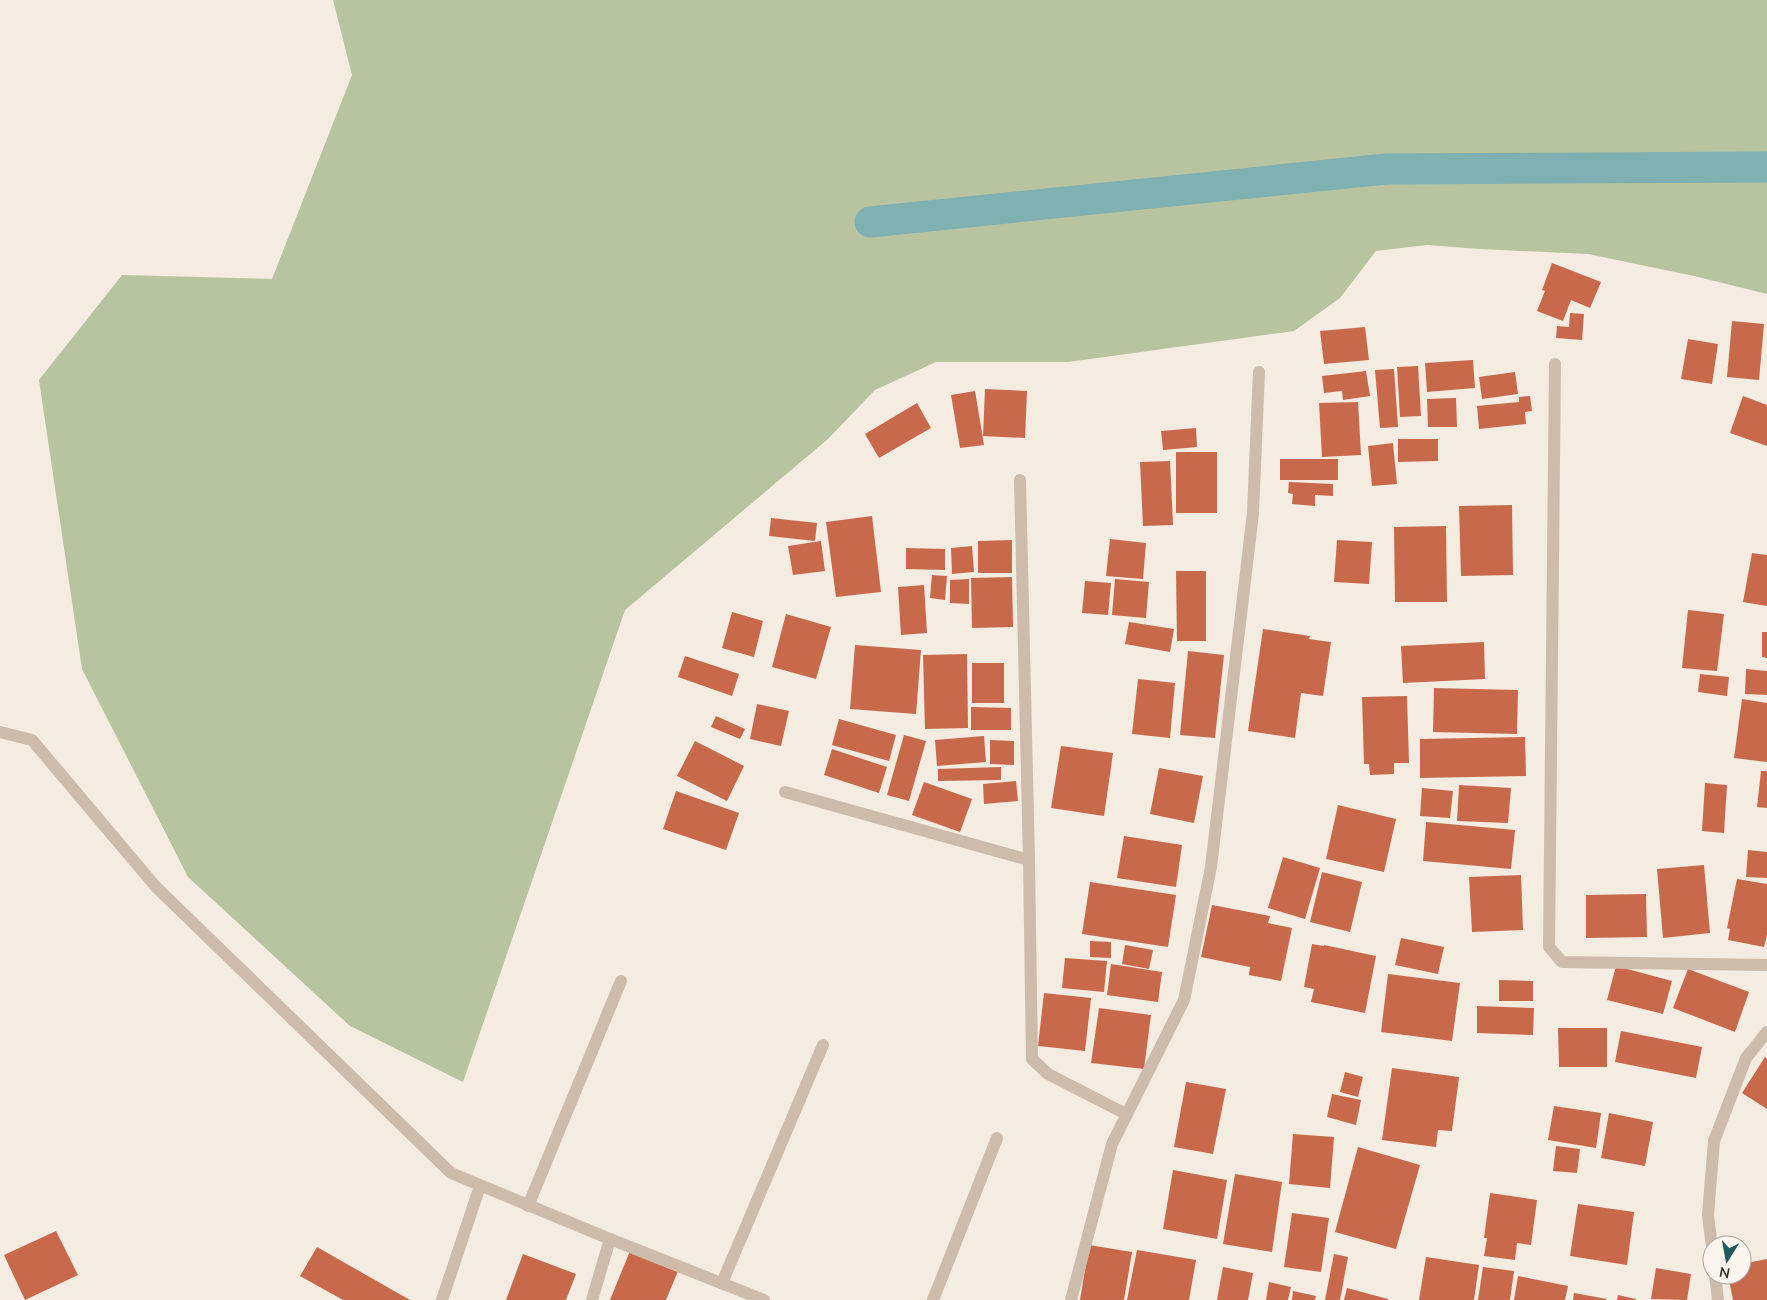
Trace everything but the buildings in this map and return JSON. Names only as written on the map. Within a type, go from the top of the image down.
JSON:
[{"type":"street","points":[[1555,364],[1549,947],[1562,962],[1767,965]]},
{"type":"street","points":[[1071,1300],[1112,1144],[1184,1000],[1210,867],[1253,513],[1259,372]]},
{"type":"street","points":[[1020,480],[1032,1059],[1048,1074],[1126,1114]]},
{"type":"street","points":[[0,732],[32,740],[156,887],[451,1173],[528,1206],[764,1300]]},
{"type":"street","points":[[785,792],[1029,860]]},
{"type":"street","points":[[528,1206],[621,981]]},
{"type":"street","points":[[1710,1235],[1708,1215],[1714,1141],[1746,1058],[1767,1032]]},
{"type":"street","points":[[722,1283],[823,1045]]},
{"type":"street","points":[[934,1300],[997,1138]]},
{"type":"street","points":[[442,1300],[480,1186]]},
{"type":"street","points":[[592,1300],[610,1239]]},
{"type":"street","points":[[1716,1285],[1718,1300]]},
{"type":"green space","points":[[333,0],[1767,0],[1767,294],[1694,276],[1588,254],[1427,245],[1376,251],[1340,298],[1294,331],[1068,362],[936,362],[875,390],[828,439],[625,610],[463,1082],[350,1026],[188,877],[82,669],[39,380],[122,275],[272,279],[352,75]]},
{"type":"waterway","points":[[870,222],[1386,169],[1767,167]]}]
